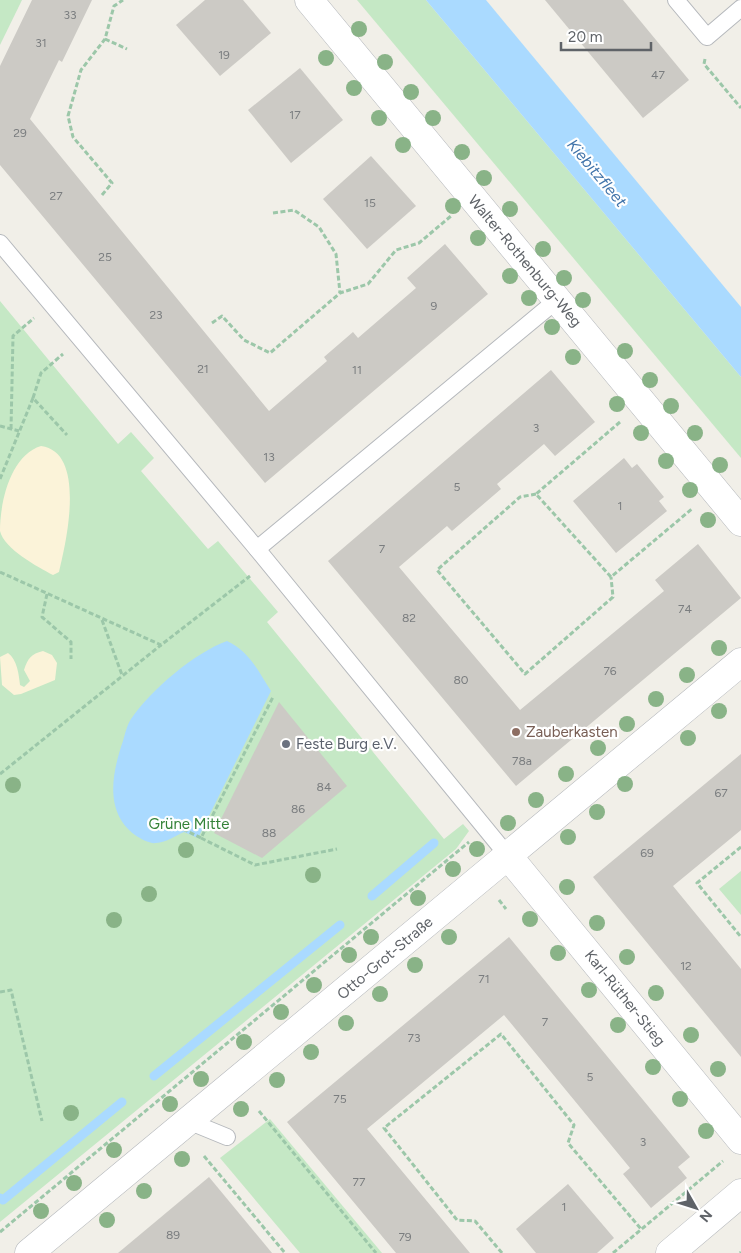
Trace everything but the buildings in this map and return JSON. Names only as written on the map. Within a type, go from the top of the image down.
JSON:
[{"type":"street","name":"Walter-Rothenburg-Weg","points":[[308,0],[741,522]]},
{"type":"street","name":"Otto-Grot-Straße","points":[[29,1253],[741,662]]},
{"type":"street","name":"Karl-Rüther-Stieg","points":[[508,856],[733,1149]]},
{"type":"street","points":[[670,1253],[741,1193]]},
{"type":"lane","points":[[676,0],[707,37],[741,8]]},
{"type":"lane","points":[[0,243],[257,548],[508,856]]},
{"type":"lane","points":[[257,548],[557,300]]},
{"type":"lane","points":[[188,1121],[227,1137]]},
{"type":"path","points":[[102,195],[112,183],[73,137],[68,116],[81,70],[105,39],[114,6],[123,0]]},
{"type":"path","points":[[707,37],[704,64],[741,108]]},
{"type":"path","points":[[105,39],[127,48]]},
{"type":"path","points":[[212,323],[222,316],[244,340],[270,353],[340,293],[368,284],[396,250],[419,243],[473,198]]},
{"type":"path","points":[[273,212],[294,210],[319,227],[336,254],[340,293]]},
{"type":"path","points":[[11,429],[14,336],[51,303]]},
{"type":"path","points":[[0,478],[33,398],[41,373],[81,339]]},
{"type":"path","points":[[33,398],[67,435]]},
{"type":"path","points":[[536,494],[611,577],[613,597],[525,674],[437,570],[520,497],[536,494],[642,403]]},
{"type":"path","points":[[0,426],[18,431]]},
{"type":"path","points":[[611,577],[714,490]]},
{"type":"path","points":[[0,774],[160,644],[220,598],[250,578],[257,548]]},
{"type":"path","points":[[0,572],[160,644]]},
{"type":"path","points":[[47,594],[42,617],[71,642],[71,659]]},
{"type":"path","points":[[102,619],[122,675]]},
{"type":"path","points":[[201,838],[273,697]]},
{"type":"path","points":[[0,1232],[485,828]]},
{"type":"path","points":[[183,829],[255,865],[337,849]]},
{"type":"path","points":[[741,847],[697,883],[741,937]]},
{"type":"path","points":[[0,992],[11,990],[42,1121]]},
{"type":"path","points":[[502,1253],[475,1221],[457,1220],[384,1128],[501,1034],[574,1125],[568,1143],[641,1229]]},
{"type":"path","points":[[259,1111],[376,1253]]},
{"type":"path","points":[[613,1253],[733,1149]]},
{"type":"path","points":[[204,1156],[285,1253]]},
{"type":"green space","points":[[0,0],[22,0],[0,45]]},
{"type":"green space","points":[[357,0],[426,0],[741,377],[741,458]]},
{"type":"green space","name":"Grüne Mitte","points":[[0,301],[118,444],[131,432],[154,458],[141,471],[208,549],[218,541],[278,612],[267,622],[444,839],[463,824],[469,831],[456,849],[0,1222]]},
{"type":"green space","points":[[741,871],[741,915],[719,889]]},
{"type":"green space","points":[[270,1119],[382,1253],[300,1253],[220,1158]]},
{"type":"sand","points":[[41,446],[55,452],[64,464],[69,481],[69,521],[66,541],[59,572],[53,575],[15,551],[3,538],[0,531],[2,506],[9,481],[22,459],[31,451]]},
{"type":"sand","points":[[43,651],[52,655],[57,663],[55,680],[14,695],[2,685],[0,657],[8,653],[14,659],[20,685],[24,687],[30,681],[24,670],[27,662],[33,655]]},
{"type":"water","name":"Kiebitzfleet","points":[[426,0],[486,0],[741,307],[741,377]]},
{"type":"water","points":[[227,641],[248,656],[271,691],[198,838],[184,832],[160,842],[146,841],[135,835],[125,826],[118,815],[113,791],[116,766],[128,724],[150,696],[187,663]]},
{"type":"waterway","points":[[372,896],[434,843]]},
{"type":"waterway","points":[[154,1076],[340,925]]},
{"type":"waterway","points":[[0,1198],[3,1200],[122,1102]]},
{"type":"place","name":"Zauberkasten","points":[[516,732]]},
{"type":"place","name":"Feste Burg e.V.","points":[[286,744]]}]
